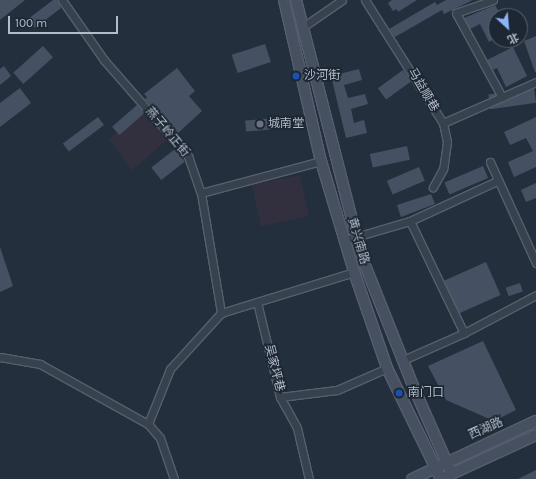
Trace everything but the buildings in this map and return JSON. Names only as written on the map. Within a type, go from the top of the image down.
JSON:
[{"type":"main road","name":"黄兴南路","points":[[284,0],[321,162],[354,272],[387,368],[441,479]]},
{"type":"main road","name":"黄兴南路","points":[[296,0],[356,237],[403,360],[452,474]]},
{"type":"main road","name":"西湖路","points":[[411,479],[474,448],[536,421]]},
{"type":"main road","points":[[441,479],[536,435]]},
{"type":"main road","points":[[437,440],[454,451],[474,448]]},
{"type":"main road","points":[[411,479],[423,467],[424,444]]},
{"type":"street","name":"燕子岭正街","points":[[62,0],[104,60],[188,156],[200,193],[220,313]]},
{"type":"street","points":[[303,27],[342,0]]},
{"type":"street","name":"马益顺巷","points":[[365,0],[443,123],[447,142],[443,169],[433,187]]},
{"type":"street","points":[[493,0],[456,13],[502,97]]},
{"type":"street","points":[[443,123],[536,82]]},
{"type":"street","points":[[200,193],[321,162]]},
{"type":"street","points":[[490,162],[497,181],[536,263]]},
{"type":"street","points":[[345,240],[410,221],[497,181]]},
{"type":"street","points":[[410,221],[464,333]]},
{"type":"street","points":[[148,424],[170,369],[193,340],[220,313],[354,272]]},
{"type":"street","points":[[403,360],[464,333],[536,294]]},
{"type":"street","name":"吴家坪巷","points":[[257,302],[280,397],[297,428],[309,479]]},
{"type":"street","points":[[0,357],[40,364],[148,424],[160,438],[174,479]]},
{"type":"street","points":[[280,397],[337,390],[387,368]]},
{"type":"shaded area","points":[[139,110],[167,140],[132,170],[109,139]]},
{"type":"shaded area","points":[[300,175],[309,216],[261,226],[252,185]]},
{"type":"place","name":"沙河街","points":[[296,76]]},
{"type":"place","name":"城南堂","points":[[260,124]]},
{"type":"place","name":"南门口","points":[[399,393]]}]
